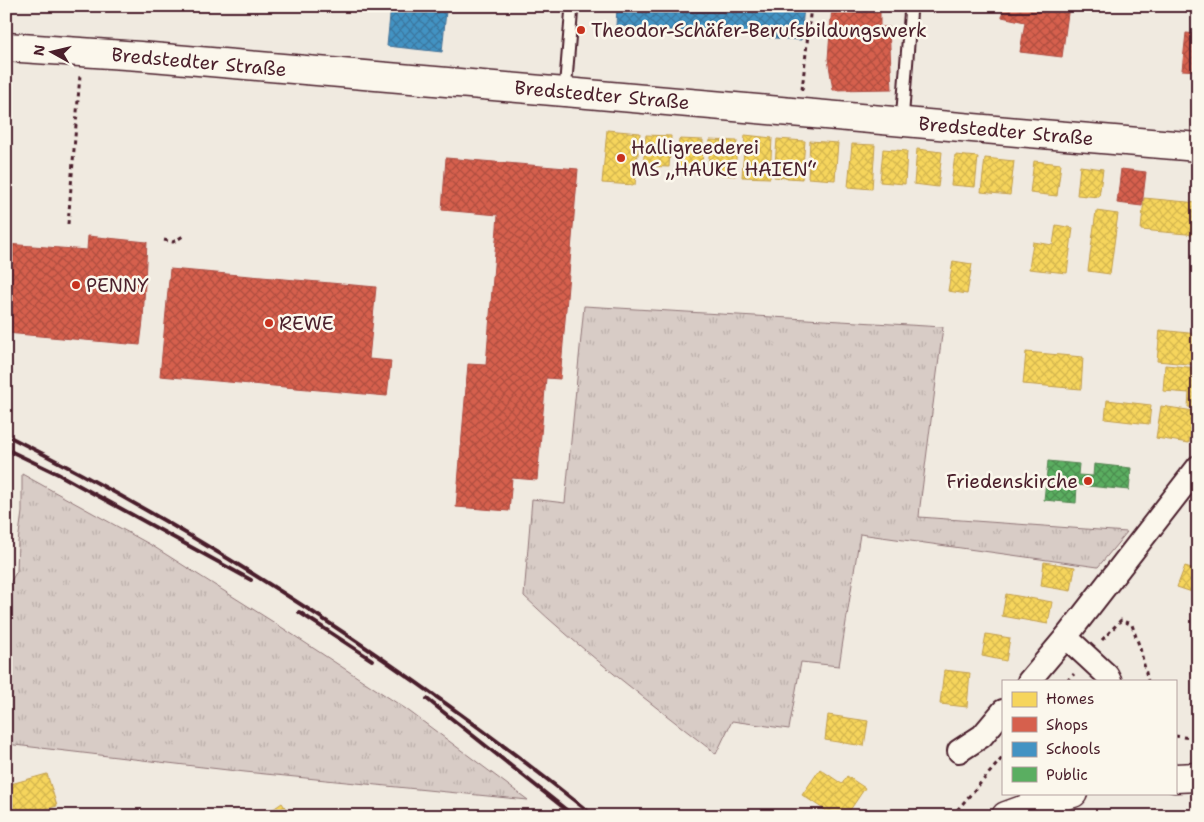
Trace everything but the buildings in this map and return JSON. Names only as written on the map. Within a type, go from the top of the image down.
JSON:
[{"type":"main road","name":"Bredstedter Straße","points":[[6,47],[565,92],[1198,147]]},
{"type":"main road","points":[[1176,778],[1198,777]]},
{"type":"main road","points":[[1006,816],[1070,794]]},
{"type":"street","points":[[1030,680],[1066,637],[1198,467]]},
{"type":"street","points":[[1066,637],[1107,675],[1110,680]]},
{"type":"street","points":[[959,751],[982,736],[1002,712]]},
{"type":"lane","points":[[565,92],[572,6]]},
{"type":"lane","points":[[902,122],[911,6]]},
{"type":"path","points":[[800,112],[811,6]]},
{"type":"path","points":[[68,224],[82,52]]},
{"type":"path","points":[[164,240],[173,242],[184,235]]},
{"type":"path","points":[[1088,657],[1121,620],[1132,625],[1148,680]]},
{"type":"path","points":[[1176,736],[1198,739]]},
{"type":"path","points":[[952,816],[1002,757]]},
{"type":"green space","points":[[584,306],[943,327],[919,517],[1127,532],[1098,567],[860,534],[839,666],[801,662],[789,729],[732,721],[716,754],[594,658],[524,596],[532,499],[565,503]]},
{"type":"green space","points":[[22,474],[151,545],[278,625],[406,709],[528,800],[245,772],[6,744],[6,589],[17,571],[22,512]]},
{"type":"railway","points":[[6,435],[160,518],[310,610],[454,710],[594,816]]},
{"type":"railway","points":[[6,449],[58,474],[251,580]]},
{"type":"railway","points":[[299,612],[372,660]]},
{"type":"railway","points":[[427,699],[574,816]]},
{"type":"place","name":"Theodor-Schäfer-Berufsbildungswerk","points":[[581,30]]},
{"type":"place","name":"Halligreederei MS „HAUKE HAIEN“","points":[[621,158]]},
{"type":"place","name":"PENNY","points":[[76,285]]},
{"type":"place","name":"REWE","points":[[269,323]]},
{"type":"place","name":"Friedenskirche","points":[[1088,481]]}]
